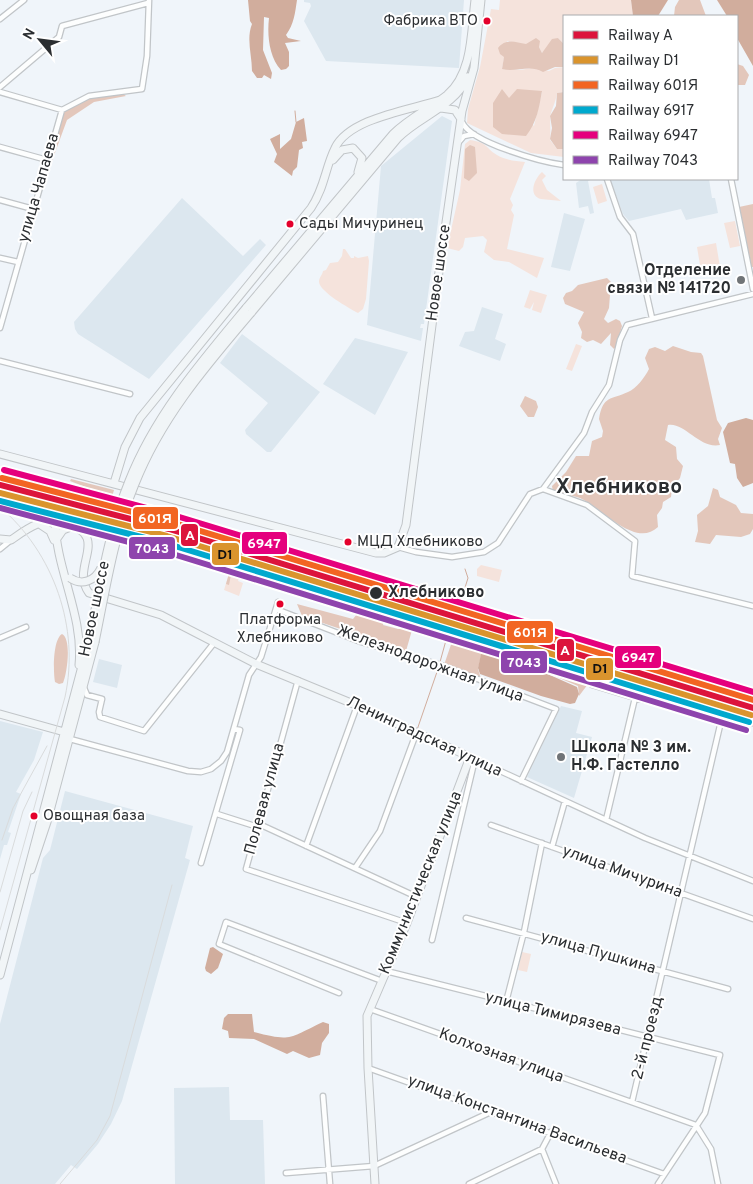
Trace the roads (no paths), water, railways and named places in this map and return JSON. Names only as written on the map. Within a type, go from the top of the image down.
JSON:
[{"type":"street","points":[[0,19],[24,0]]},
{"type":"street","points":[[248,310],[398,138],[440,104],[456,85],[465,67],[475,0]]},
{"type":"street","name":"Новое шоссе","points":[[398,547],[406,525],[458,144],[462,128],[461,119],[474,68],[481,0]]},
{"type":"street","points":[[0,87],[59,36],[62,26],[148,1],[147,56],[142,90],[89,96],[62,110],[0,92]]},
{"type":"street","points":[[248,310],[347,188],[400,127],[454,97],[464,86],[470,74],[475,50]]},
{"type":"street","points":[[114,483],[129,437],[154,399],[311,208],[321,192],[338,143],[356,127],[440,104],[455,110],[461,119]]},
{"type":"street","name":"улица Чапаева","points":[[0,328],[1,317],[62,110]]},
{"type":"street","points":[[462,128],[513,152],[563,165]]},
{"type":"street","points":[[458,144],[467,135],[477,135]]},
{"type":"street","points":[[0,147],[47,160]]},
{"type":"street","points":[[330,164],[338,152],[345,148],[351,148],[359,152],[362,158],[361,165],[347,188]]},
{"type":"street","points":[[607,180],[620,217],[633,234],[652,318]]},
{"type":"street","points":[[731,180],[753,289]]},
{"type":"street","points":[[0,200],[32,209]]},
{"type":"street","points":[[0,258],[18,262]]},
{"type":"street","points":[[0,454],[376,553],[384,553],[398,547],[443,557],[467,556],[484,552],[498,543],[530,494],[543,489],[586,429],[592,412],[609,385],[624,329],[630,324],[652,318],[753,294]]},
{"type":"street","name":"Новое шоссе","points":[[0,975],[31,855],[82,695],[110,539],[129,481],[152,432],[186,381],[248,310]]},
{"type":"street","name":"Новое шоссе","points":[[82,695],[92,641],[119,529],[142,467],[180,400],[248,310]]},
{"type":"street","points":[[0,361],[130,394]]},
{"type":"street","points":[[99,480],[109,476],[118,466]]},
{"type":"street","points":[[118,466],[120,479],[129,487]]},
{"type":"street","points":[[543,489],[587,505],[635,541],[632,576],[753,606]]},
{"type":"street","points":[[55,521],[56,542],[80,640],[82,695],[102,699],[99,712],[100,717],[144,731],[214,643]]},
{"type":"street","points":[[0,549],[38,523],[55,521],[74,526]]},
{"type":"street","points":[[38,523],[50,531],[56,542]]},
{"type":"street","points":[[56,542],[62,530],[74,526]]},
{"type":"street","name":"Ленинградская улица","points":[[74,526],[82,530],[88,537],[88,550],[83,579],[86,589],[94,596],[161,615],[256,664],[417,731],[564,801],[690,857],[753,881]]},
{"type":"street","points":[[0,539],[11,540]]},
{"type":"street","points":[[61,565],[70,578],[80,582],[94,578],[101,566],[110,539]]},
{"type":"street","points":[[0,714],[183,770],[201,772],[212,769],[227,752],[249,675],[261,657],[278,602]]},
{"type":"street","name":"Железнодорожная улица","points":[[276,609],[361,642],[441,665],[556,709],[521,781]]},
{"type":"street","points":[[0,638],[26,627]]},
{"type":"street","name":"Полевая улица","points":[[298,680],[246,869],[407,923]]},
{"type":"street","points":[[592,685],[635,698],[753,724]]},
{"type":"street","points":[[606,820],[635,698]]},
{"type":"street","points":[[306,846],[358,706]]},
{"type":"street","name":"2-й проезд","points":[[632,1102],[649,1038],[722,717]]},
{"type":"street","points":[[201,863],[217,814],[240,730],[234,729]]},
{"type":"street","points":[[355,868],[380,830],[417,731]]},
{"type":"street","name":"Коммунистическая улица","points":[[369,1009],[407,923],[472,758]]},
{"type":"street","name":"Коммунистическая улица","points":[[432,940],[472,758]]},
{"type":"street","points":[[224,764],[230,767]]},
{"type":"street","points":[[552,847],[564,801]]},
{"type":"street","points":[[217,814],[258,825],[417,897]]},
{"type":"street","name":"улица Мичурина","points":[[491,825],[753,919]]},
{"type":"street","points":[[506,1002],[524,932],[542,843]]},
{"type":"street","name":"улица Пушкина","points":[[466,918],[524,932],[728,989]]},
{"type":"street","points":[[339,993],[218,944],[226,922],[382,980]]},
{"type":"street","name":"улица Тимирязева","points":[[386,971],[720,1055],[704,1113],[696,1125]]},
{"type":"street","points":[[369,1009],[367,1025],[368,1068],[375,1184]]},
{"type":"street","name":"Колхозная улица","points":[[369,1009],[696,1125]]},
{"type":"street","name":"улица Константина Васильева","points":[[368,1068],[493,1111],[664,1174]]},
{"type":"street","points":[[323,1096],[330,1184]]},
{"type":"street","points":[[286,1173],[374,1166],[493,1111]]},
{"type":"street","points":[[658,1184],[696,1125],[711,1149],[718,1184]]},
{"type":"street","points":[[469,1184],[542,1150],[551,1132]]},
{"type":"street","points":[[542,1150],[556,1184]]},
{"type":"waterway","points":[[295,111],[296,122]]},
{"type":"waterway","points":[[463,594],[468,578],[465,569]]},
{"type":"waterway","points":[[440,662],[448,633],[453,625]]},
{"type":"waterway","points":[[417,730],[438,669]]},
{"type":"railway","points":[[0,507],[35,546],[48,569],[58,593],[69,645],[69,671],[65,697],[0,930]]},
{"type":"railway","points":[[2,840],[13,808],[47,746]]},
{"type":"railway","points":[[0,892],[23,811],[32,792]]},
{"type":"railway","points":[[60,1184],[97,1140],[110,1116],[172,885]]},
{"type":"rail line","name":"6947","points":[[4,470],[173,515],[753,692]]},
{"type":"rail line","name":"601Я","points":[[2,478],[171,522],[753,700]]},
{"type":"rail line","name":"A","points":[[0,485],[169,529],[753,708]]},
{"type":"rail line","name":"D1","points":[[0,493],[167,536],[751,715]]},
{"type":"rail line","name":"6917","points":[[0,501],[165,543],[749,722]]},
{"type":"rail line","name":"7043","points":[[0,508],[163,551],[746,730]]},
{"type":"place","name":"Фабрика ВТО","points":[[487,21]]},
{"type":"place","name":"Сады Мичуринец","points":[[290,224]]},
{"type":"place","name":"Отделение связи № 141720","points":[[741,280]]},
{"type":"place","name":"МЦД Хлебниково","points":[[348,542]]},
{"type":"place","name":"Хлебниково","points":[[376,593]]},
{"type":"place","name":"Платформа Хлебниково","points":[[280,604]]},
{"type":"place","name":"Школа № 3 им. Н.Ф. Гастелло","points":[[561,757]]},
{"type":"place","name":"Овощная база","points":[[34,816]]},
{"type":"district","name":"Хлебниково","points":[[619,487]]}]
